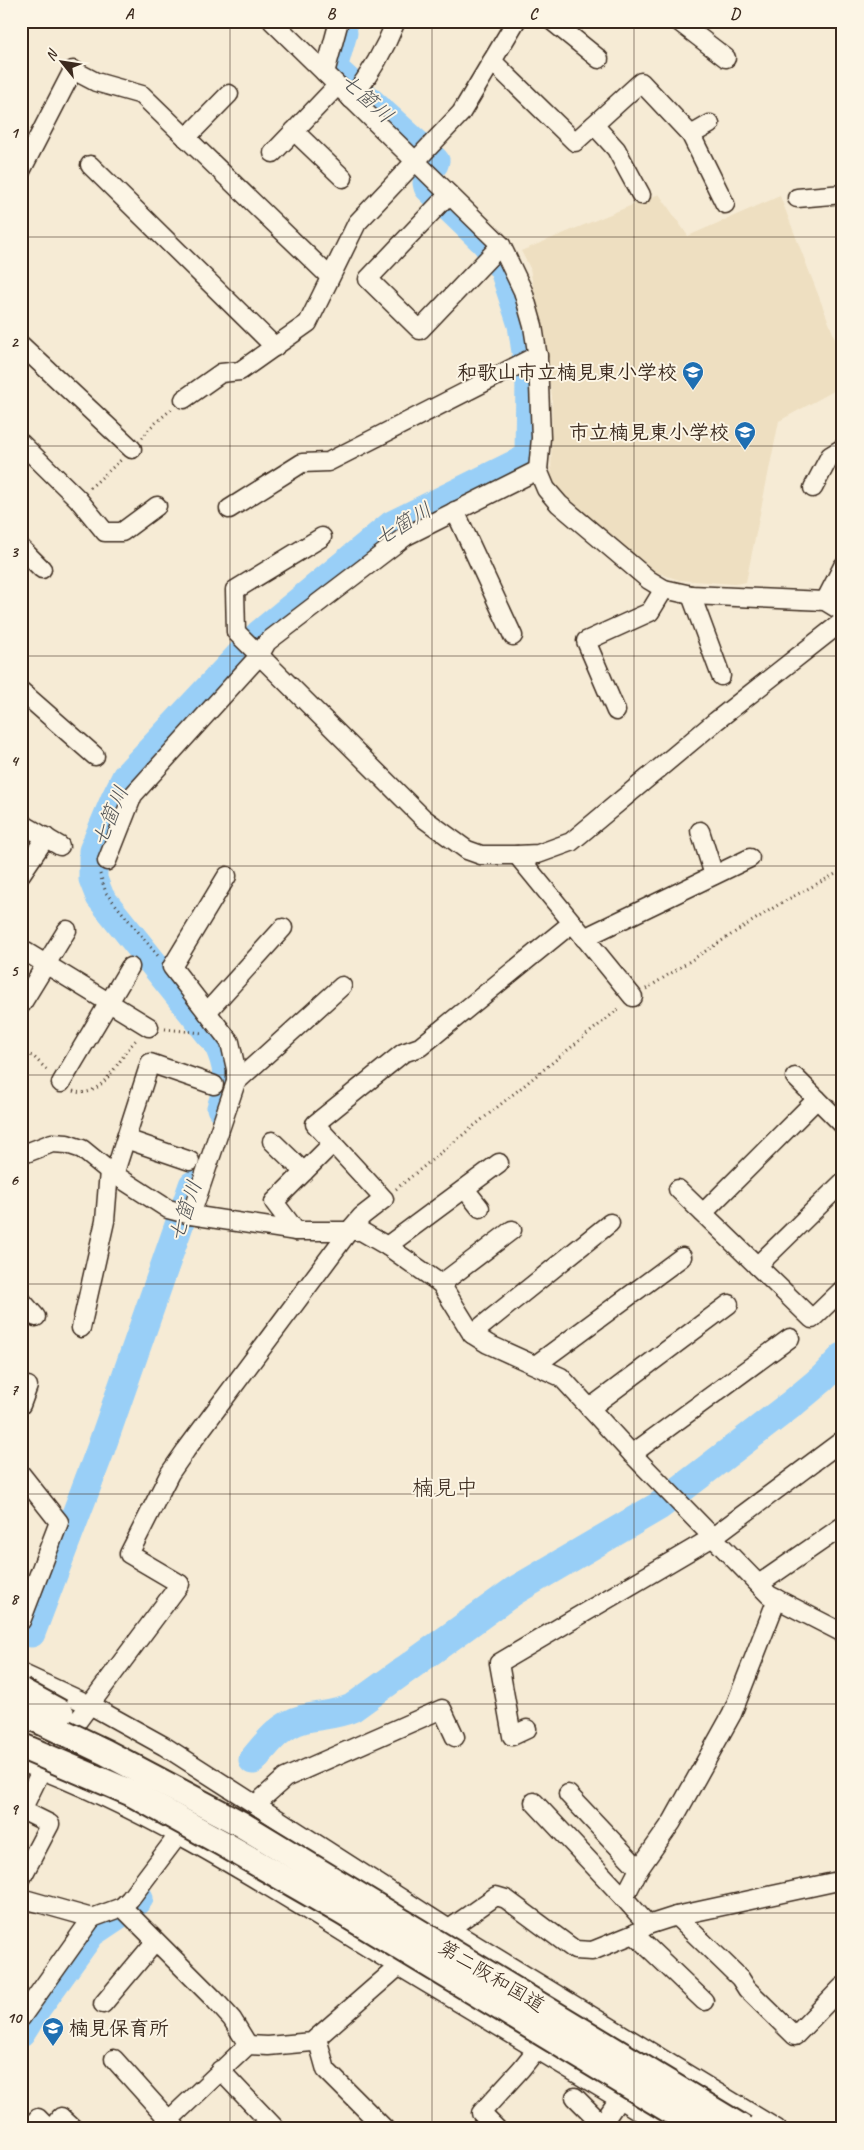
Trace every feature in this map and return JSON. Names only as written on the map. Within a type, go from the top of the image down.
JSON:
[{"type":"highway","points":[[21,1691],[111,1739],[204,1797],[239,1823]]},
{"type":"highway","points":[[21,1712],[105,1752],[239,1823]]},
{"type":"highway","points":[[21,1727],[98,1763],[243,1845],[342,1912]]},
{"type":"highway","points":[[21,1746],[131,1793],[342,1912]]},
{"type":"highway","name":"第二阪和国道","points":[[239,1823],[744,2129]]},
{"type":"highway","name":"第二阪和国道","points":[[342,1912],[701,2129]]},
{"type":"street","points":[[272,21],[331,80],[356,93],[421,154],[444,200],[495,252],[522,290],[533,326],[530,358],[541,438],[538,470],[546,489],[559,504],[649,580],[664,589],[691,595],[825,601],[843,612]]},
{"type":"street","points":[[274,153],[294,131],[331,80],[339,21]]},
{"type":"street","points":[[356,93],[389,38],[396,21]]},
{"type":"street","points":[[552,21],[599,59]]},
{"type":"street","points":[[678,21],[726,58]]},
{"type":"street","points":[[184,399],[221,373],[240,371],[308,323],[357,223],[461,113],[512,23]]},
{"type":"street","points":[[492,61],[575,142],[641,82],[691,135],[725,204]]},
{"type":"street","points":[[21,171],[73,70],[96,82],[142,95],[330,277]]},
{"type":"street","points":[[186,138],[229,94]]},
{"type":"street","points":[[691,135],[710,124]]},
{"type":"street","points":[[594,126],[616,149],[641,195]]},
{"type":"street","points":[[294,131],[343,178]]},
{"type":"street","points":[[90,166],[275,347]]},
{"type":"street","points":[[797,198],[843,194]]},
{"type":"street","points":[[444,200],[368,279],[420,330],[495,252]]},
{"type":"street","points":[[21,345],[132,449]]},
{"type":"street","points":[[229,509],[302,463],[328,462],[530,358]]},
{"type":"street","points":[[21,443],[78,499],[105,532],[122,532],[157,506]]},
{"type":"street","points":[[813,488],[830,456],[843,448]]},
{"type":"street","points":[[103,866],[133,795],[252,648],[267,642],[406,536],[538,470]]},
{"type":"street","points":[[455,510],[513,636]]},
{"type":"street","points":[[322,537],[235,590],[236,632],[423,818],[467,850],[480,855],[538,854],[571,842],[716,720],[843,621]]},
{"type":"street","points":[[21,548],[42,569]]},
{"type":"street","points":[[825,601],[843,566]]},
{"type":"street","points":[[616,711],[586,641],[650,612],[664,589]]},
{"type":"street","points":[[691,595],[721,676]]},
{"type":"street","points":[[21,691],[95,756]]},
{"type":"street","points":[[21,823],[53,841],[21,874]]},
{"type":"street","points":[[700,831],[714,875]]},
{"type":"street","points":[[517,855],[633,997]]},
{"type":"street","points":[[584,938],[750,858]]},
{"type":"street","points":[[184,1213],[236,1082],[236,1069],[230,1042],[172,967],[227,876]]},
{"type":"street","points":[[21,1880],[50,1824],[22,1810],[42,1769],[180,1584],[129,1554],[170,1473],[348,1231],[362,1216],[384,1199],[314,1124],[403,1053],[420,1047],[572,923]]},
{"type":"street","points":[[207,1012],[283,928]]},
{"type":"street","points":[[21,1005],[67,930]]},
{"type":"street","points":[[21,949],[149,1027]]},
{"type":"street","points":[[61,1083],[130,967]]},
{"type":"street","points":[[236,1082],[342,986]]},
{"type":"street","points":[[81,1328],[105,1221],[112,1173],[126,1139],[150,1064],[214,1085]]},
{"type":"street","points":[[794,1078],[843,1125]]},
{"type":"street","points":[[703,1213],[817,1100]]},
{"type":"street","points":[[126,1139],[190,1161]]},
{"type":"street","points":[[272,1141],[304,1172]]},
{"type":"street","points":[[21,1155],[52,1143],[67,1144],[82,1149],[112,1173],[168,1209],[296,1231],[361,1231],[387,1246],[440,1284],[472,1334],[488,1344],[561,1376],[671,1495],[769,1594],[843,1633]]},
{"type":"street","points":[[296,1231],[274,1202],[333,1143]]},
{"type":"street","points":[[387,1246],[499,1163]]},
{"type":"street","points":[[757,1266],[843,1182]]},
{"type":"street","points":[[465,1189],[480,1208]]},
{"type":"street","points":[[678,1189],[812,1319],[843,1288]]},
{"type":"street","points":[[472,1334],[610,1223]]},
{"type":"street","points":[[440,1284],[512,1230]]},
{"type":"street","points":[[537,1364],[682,1257]]},
{"type":"street","points":[[21,1300],[36,1317]]},
{"type":"street","points":[[590,1408],[729,1304]]},
{"type":"street","points":[[632,1454],[790,1338]]},
{"type":"street","points":[[21,1405],[28,1386]]},
{"type":"street","points":[[527,1729],[512,1736],[499,1663],[713,1537],[843,1440]]},
{"type":"street","points":[[21,1474],[59,1522],[21,1621]]},
{"type":"street","points":[[759,1584],[843,1526]]},
{"type":"street","points":[[624,1898],[639,1869],[672,1822],[732,1714],[777,1599]]},
{"type":"street","points":[[21,1673],[90,1705],[164,1746],[448,1929],[777,2129]]},
{"type":"street","points":[[256,1804],[285,1778],[442,1710],[455,1737]]},
{"type":"street","points":[[21,1762],[42,1769],[132,1808],[180,1834],[669,2129]]},
{"type":"street","points":[[568,1794],[639,1869]]},
{"type":"street","points":[[534,1802],[624,1898],[641,1929],[704,2001]]},
{"type":"street","points":[[124,1911],[130,1899],[180,1834]]},
{"type":"street","points":[[114,2058],[169,2126],[220,2070],[248,2045],[268,2046],[312,2042],[399,1966],[496,1896],[506,1899],[575,1950],[592,1950],[676,1916],[843,1880]]},
{"type":"street","points":[[21,1898],[92,1918],[124,1911]]},
{"type":"street","points":[[124,1911],[213,1998],[232,2019],[248,2045]]},
{"type":"street","points":[[676,1916],[740,1978],[747,1989],[795,2036],[842,1987]]},
{"type":"street","points":[[21,2018],[92,1918]]},
{"type":"street","points":[[104,2004],[155,1942]]},
{"type":"street","points":[[317,2038],[326,2070],[385,2129]]},
{"type":"street","points":[[497,2129],[481,2113],[537,2049]]},
{"type":"street","points":[[220,2070],[276,2129]]},
{"type":"street","points":[[575,2097],[604,2126],[619,2099]]},
{"type":"street","points":[[30,2129],[38,2118],[50,2129],[61,2116],[74,2129]]},
{"type":"path","points":[[103,866],[101,882],[106,893],[162,961],[172,967]]},
{"type":"path","points":[[384,1199],[633,997],[781,903],[843,870]]},
{"type":"path","points":[[21,1052],[33,1056],[71,1091],[81,1094],[93,1091],[112,1074],[132,1043],[149,1027],[204,1033]]},
{"type":"shaded area","name":"和歌山市立楠見東小学校","points":[[659,194],[688,236],[780,196],[843,359],[843,386],[779,421],[746,582],[735,584],[679,580],[656,572],[551,488],[552,396],[530,268],[521,251]]},
{"type":"waterway","name":"七箇川","points":[[343,33],[333,68],[430,156],[435,161],[434,164]]},
{"type":"waterway","name":"七箇川","points":[[221,1108],[226,1090],[227,1075],[218,1044],[100,897],[93,879],[93,851],[126,777],[260,634],[392,525],[524,460],[529,454],[530,379],[522,325],[504,270],[486,243],[428,187],[427,183]]},
{"type":"waterway","name":"七箇川","points":[[31,1633],[100,1451],[193,1185]]},
{"type":"waterway","points":[[253,1760],[263,1747],[287,1726],[303,1719],[334,1714],[352,1708],[514,1591],[659,1506],[793,1403],[823,1378],[843,1357]]},
{"type":"waterway","points":[[21,2033],[91,1933],[133,1905],[139,1898]]},
{"type":"place","name":"和歌山市立楠見東小学校","points":[[693,391]]},
{"type":"place","name":"市立楠見東小学校","points":[[745,451]]},
{"type":"place","name":"楠見保育所","points":[[53,2047]]},
{"type":"district","name":"楠見中","points":[[445,1487]]}]
